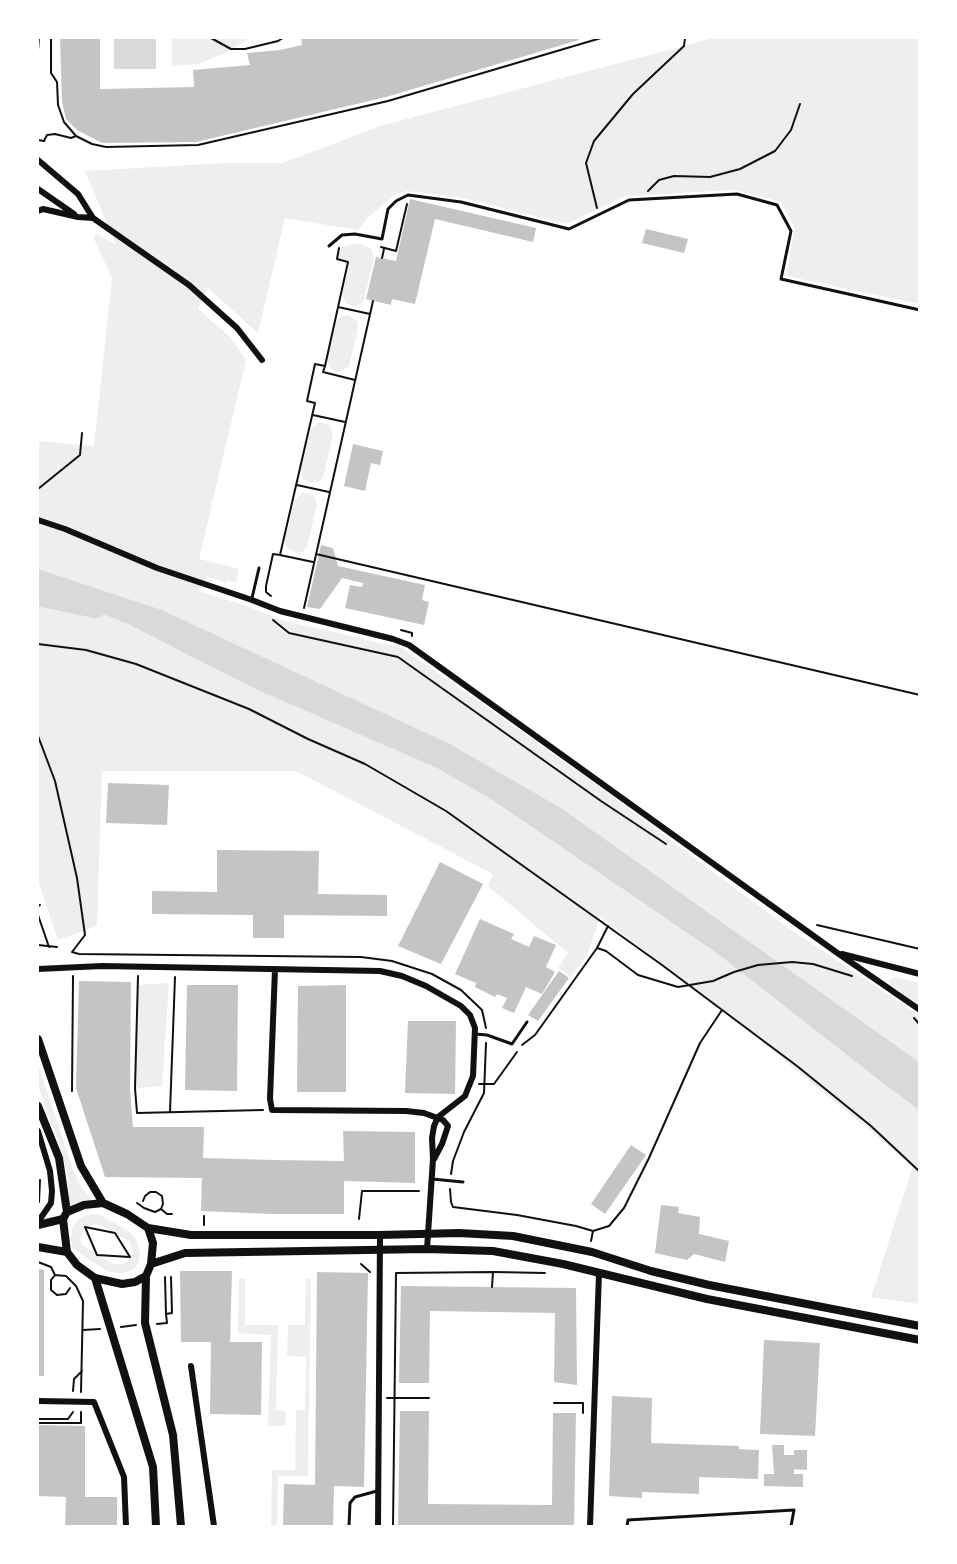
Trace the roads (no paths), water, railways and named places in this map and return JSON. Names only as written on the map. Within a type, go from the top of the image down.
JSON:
[{"type":"main road","points":[[38,1039],[81,1166],[103,1203]]},
{"type":"main road","points":[[38,1106],[59,1158],[67,1252],[77,1265],[94,1278],[122,1284],[135,1282],[146,1276]]},
{"type":"main road","points":[[38,1223],[65,1215],[84,1205],[103,1203],[127,1214],[148,1228],[191,1235],[467,1233],[513,1236],[592,1252],[651,1271],[709,1285],[920,1326]]},
{"type":"main road","points":[[148,1228],[153,1243],[151,1264],[146,1276],[146,1324],[173,1435],[181,1527]]},
{"type":"main road","points":[[38,1247],[67,1252]]},
{"type":"main road","points":[[151,1264],[184,1253],[493,1251],[599,1272],[708,1299],[920,1340]]},
{"type":"main road","points":[[94,1278],[153,1467],[156,1527]]},
{"type":"street","points":[[38,160],[78,194],[93,218],[189,285],[237,328],[262,360]]},
{"type":"street","points":[[38,189],[78,217]]},
{"type":"street","points":[[38,211],[43,209],[93,218]]},
{"type":"street","points":[[38,520],[157,568],[280,611],[409,645],[920,1010]]},
{"type":"street","points":[[836,952],[920,974]]},
{"type":"street","points":[[38,969],[102,966],[380,971],[402,976],[454,1001],[466,1011],[473,1021],[475,1034],[472,1081],[460,1101],[438,1117],[432,1138],[433,1159],[427,1250]]},
{"type":"street","points":[[274,969],[270,1099],[272,1110],[406,1111],[438,1117],[447,1123],[447,1131],[433,1159]]},
{"type":"street","points":[[38,1131],[50,1171],[52,1191],[51,1203],[38,1223]]},
{"type":"street","points":[[378,1527],[380,1235]]},
{"type":"street","points":[[590,1527],[599,1272]]},
{"type":"street","points":[[191,1366],[214,1527]]},
{"type":"street","points":[[38,1401],[94,1402],[124,1477],[126,1527]]},
{"type":"lane","points":[[329,246],[342,235],[355,234],[382,239],[388,209],[396,201],[408,195],[461,202],[569,229],[629,200],[737,194],[777,205],[791,231],[782,279],[920,310]]},
{"type":"lane","points":[[252,600],[260,568]]},
{"type":"lane","points":[[475,1034],[487,1035],[512,1044],[527,1022]]},
{"type":"lane","points":[[431,1179],[463,1182]]},
{"type":"lane","points":[[349,1527],[350,1503],[355,1497],[378,1490]]},
{"type":"lane","points":[[627,1527],[628,1520],[794,1510],[791,1527]]},
{"type":"waterway","points":[[38,594],[95,606]]}]
